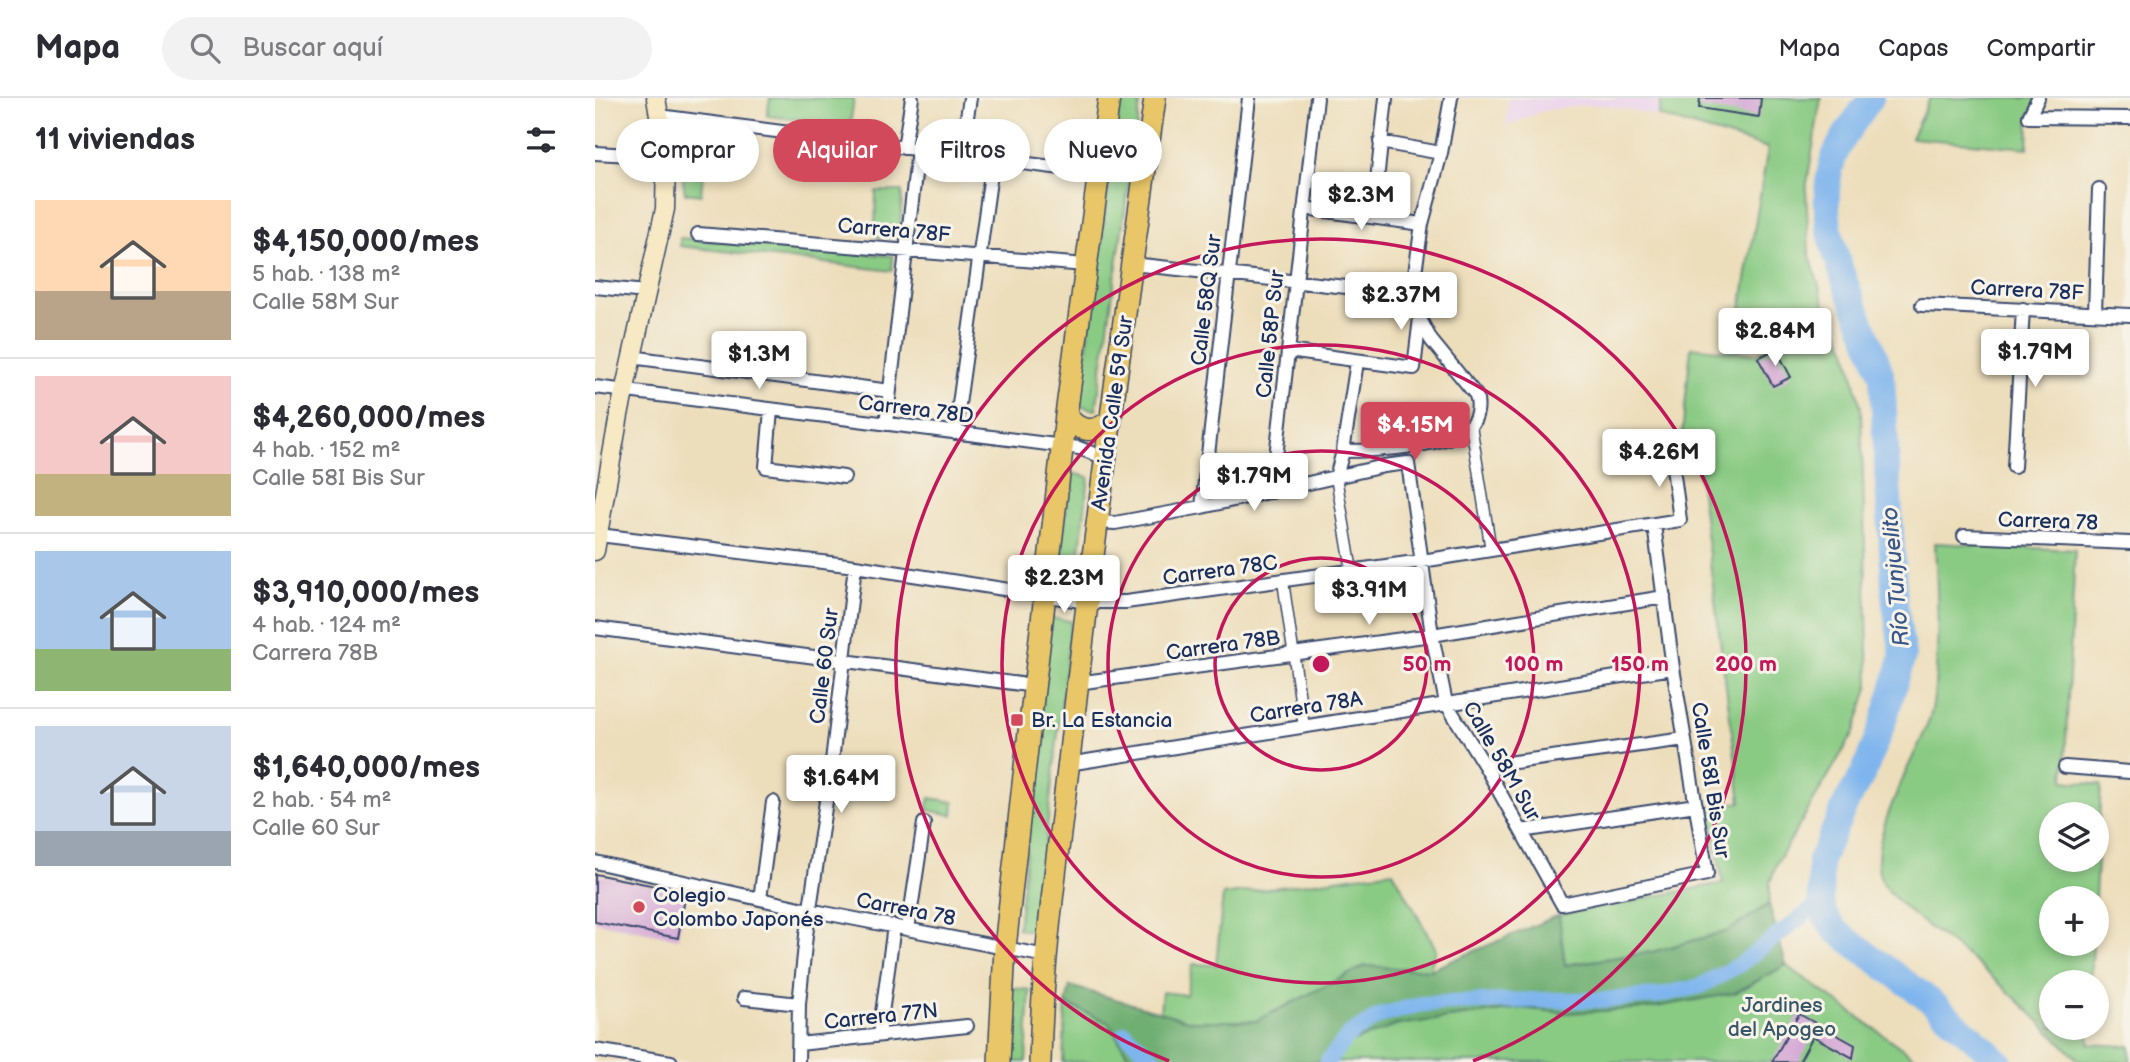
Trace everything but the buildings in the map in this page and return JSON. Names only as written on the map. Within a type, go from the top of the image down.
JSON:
[{"type":"main road","name":"Avenida Calle 59 Sur","points":[[1106,119],[1109,98]]},
{"type":"main road","name":"Avenida Calle 59 Sur","points":[[1039,1062],[1046,956],[1077,683],[1155,98]]},
{"type":"main road","points":[[597,543],[600,499],[665,209],[666,182]]},
{"type":"main road","name":"Avenida Calle 59 Sur","points":[[999,1062],[1005,948],[1062,446],[1098,182]]},
{"type":"main road","points":[[1066,415],[1072,424],[1092,431],[1102,428],[1110,421]]},
{"type":"street","points":[[904,148],[912,98]]},
{"type":"street","points":[[966,119],[969,98]]},
{"type":"street","name":"Calle 58Q Sur","points":[[1202,507],[1249,98]]},
{"type":"street","name":"Calle 58P Sur","points":[[1272,492],[1317,98]]},
{"type":"street","points":[[1373,217],[1385,98]]},
{"type":"street","points":[[1343,451],[1381,451],[1459,435],[1471,425],[1479,405],[1476,395],[1431,340],[1412,294],[1422,224],[1441,153],[1451,98]]},
{"type":"street","points":[[2038,98],[2029,117],[2130,117]]},
{"type":"street","points":[[658,107],[915,149]]},
{"type":"street","points":[[1380,142],[1441,153]]},
{"type":"street","points":[[595,153],[616,154]]},
{"type":"street","points":[[886,424],[915,174]]},
{"type":"street","points":[[955,433],[990,182]]},
{"type":"street","points":[[2095,313],[2099,190]]},
{"type":"street","points":[[1304,208],[1422,224]]},
{"type":"street","name":"Carrera 78F","points":[[698,234],[1086,265]]},
{"type":"street","points":[[1132,264],[1412,294]]},
{"type":"street","points":[[595,287],[646,292]]},
{"type":"street","name":"Carrera 78F","points":[[1922,305],[2130,315]]},
{"type":"street","points":[[2014,467],[2023,309]]},
{"type":"street","points":[[1288,351],[1414,369],[1420,318]]},
{"type":"street","points":[[631,358],[890,391]]},
{"type":"street","points":[[1352,571],[1336,477],[1343,451],[1357,362]]},
{"type":"street","name":"Carrera 78D","points":[[595,387],[1062,446],[1087,450],[1105,458]]},
{"type":"street","points":[[771,410],[766,467],[844,477]]},
{"type":"street","points":[[1471,425],[1492,550]]},
{"type":"street","points":[[1097,522],[1115,523],[1202,507],[1384,466],[1381,451]]},
{"type":"street","name":"Carrera 78C","points":[[597,543],[855,566],[1087,602],[1126,602],[1422,561],[1680,520],[1671,453]]},
{"type":"street","name":"Calle 58M Sur","points":[[1384,466],[1408,463],[1432,635],[1446,704],[1485,766],[1562,904]]},
{"type":"street","name":"Calle 58I Bis Sur","points":[[1562,904],[1707,874],[1673,668],[1654,525]]},
{"type":"street","name":"Carrera 78","points":[[1964,536],[2130,543]]},
{"type":"street","name":"Calle 60 Sur","points":[[798,1062],[799,1004],[809,910],[832,761],[855,566]]},
{"type":"street","points":[[1283,581],[1304,727]]},
{"type":"street","name":"Carrera 78B","points":[[1077,683],[1432,635],[1664,597]]},
{"type":"street","points":[[595,628],[1035,686]]},
{"type":"street","name":"Carrera 78A","points":[[1068,764],[1673,668]]},
{"type":"street","points":[[1485,766],[1685,739]]},
{"type":"street","points":[[2065,767],[2130,772]]},
{"type":"street","points":[[759,899],[773,802]]},
{"type":"street","points":[[1521,831],[1696,805]]},
{"type":"street","points":[[908,929],[924,823]]},
{"type":"street","name":"Carrera 78","points":[[595,862],[809,910],[1046,956]]},
{"type":"street","points":[[879,1035],[894,926]]},
{"type":"street","points":[[744,998],[799,1004]]},
{"type":"street","name":"Carrera 77N","points":[[799,1044],[967,1026]]},
{"type":"street","points":[[600,1054],[671,1062]]},
{"type":"shaded area","points":[[1508,98],[1661,98],[1659,116],[1603,105],[1584,105],[1541,111],[1506,127]]},
{"type":"green space","points":[[770,98],[854,98],[851,119],[792,119],[767,116]]},
{"type":"green space","points":[[1120,98],[1141,98],[1138,119],[1117,119]]},
{"type":"green space","points":[[1661,98],[1821,98],[1806,189],[1809,252],[1824,303],[1847,350],[1861,408],[1869,685],[1854,732],[1777,863],[1770,883],[1769,904],[1728,931],[1652,952],[1564,965],[1559,915],[1723,883],[1709,807],[1741,802],[1697,462],[1679,465],[1691,347],[1757,354],[1778,340],[1779,326],[1771,314],[1741,309],[1768,148],[1659,116]]},
{"type":"green space","points":[[1930,98],[2038,98],[2029,117],[2028,148],[1911,138]]},
{"type":"green space","points":[[683,182],[702,182],[701,195],[685,193]]},
{"type":"green space","points":[[1109,182],[1129,182],[1096,410],[1079,406]]},
{"type":"green space","points":[[876,191],[902,191],[900,238],[875,237]]},
{"type":"green space","points":[[680,238],[893,256],[892,271],[680,246]]},
{"type":"green space","points":[[1071,473],[1089,477],[1078,565],[1059,562]]},
{"type":"green space","points":[[1935,543],[2075,550],[2064,781],[2101,785],[2100,802],[2039,802],[2039,872],[2096,872],[2096,886],[2039,886],[2039,956],[2092,956],[2092,970],[2039,970],[2039,1021],[1971,959],[1900,903],[1883,883],[1878,868],[1879,849],[1891,806],[1929,721],[1934,700],[1937,607]]},
{"type":"green space","points":[[1051,618],[1071,621],[1035,931],[1018,929]]},
{"type":"green space","points":[[930,798],[954,802],[953,815],[927,810]]},
{"type":"green space","points":[[1393,871],[1436,949],[1430,970],[1365,966],[1256,1021],[1191,1021],[1160,1013],[1162,992],[1186,995],[1193,964],[1216,965],[1223,895]]},
{"type":"green space","points":[[1769,904],[1786,965],[1735,993],[1649,1008],[1566,1013],[1523,1008],[1397,1025],[1351,1042],[1333,1062],[1132,1062],[1108,1022],[1066,1004],[1070,986],[1191,1021],[1256,1021],[1365,966],[1430,970],[1559,915],[1565,965],[1652,952],[1728,931]]},
{"type":"green space","name":"Jardines del Apogeo","points":[[1786,965],[1921,1062],[1333,1062],[1351,1042],[1397,1025],[1523,1008],[1566,1013],[1735,993]]},
{"type":"green space","points":[[1010,988],[1030,990],[1026,1062],[1008,1062]]},
{"type":"green space","points":[[1066,1004],[1108,1022],[1132,1062],[1063,1062]]},
{"type":"green space","points":[[2058,1040],[2089,1040],[2089,1044],[2130,1046],[2130,1062],[2080,1062]]},
{"type":"waterway","name":"Río Tunjuelito","points":[[1871,98],[1837,149],[1827,185],[1827,213],[1840,269],[1882,377],[1895,603],[1903,656],[1883,723],[1864,772],[1847,801],[1820,861],[1821,902],[1825,916],[1836,931],[1932,1002],[2000,1062]]},
{"type":"waterway","points":[[1327,1062],[1349,1035],[1379,1016],[1422,1004],[1601,1000],[1656,996],[1701,986],[1739,965],[1821,902]]},
{"type":"waterway","points":[[1125,1033],[1158,1062]]},
{"type":"place","name":"Br. La Estancia","points":[[1017,720]]},
{"type":"place","name":"Colegio Colombo Japonés","points":[[639,907]]}]
